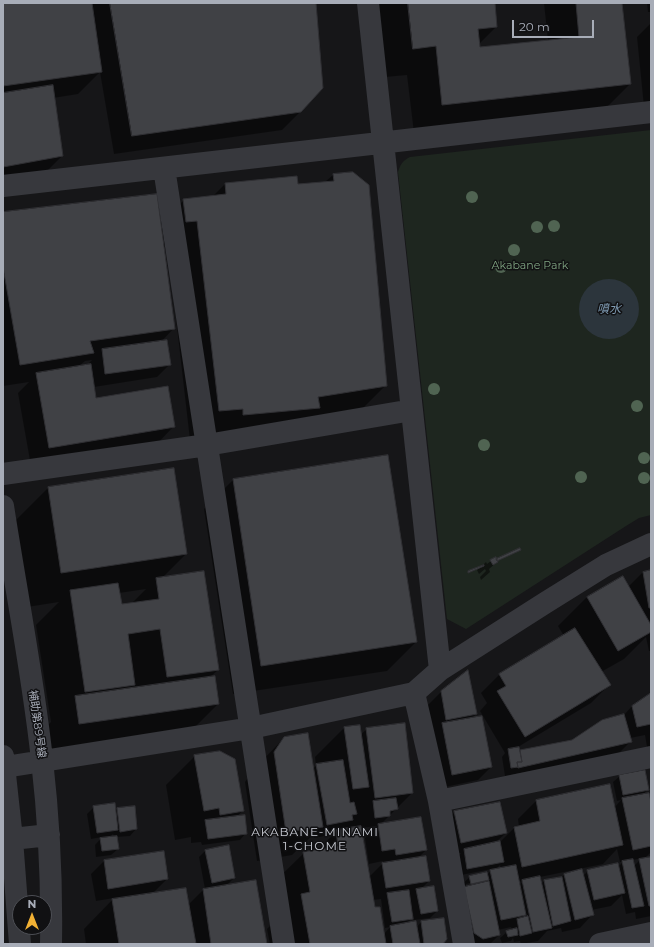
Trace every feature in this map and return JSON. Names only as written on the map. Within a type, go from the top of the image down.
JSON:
[{"type":"street","points":[[368,3],[440,670]]},
{"type":"street","points":[[3,186],[651,112]]},
{"type":"street","points":[[164,168],[284,944]]},
{"type":"street","points":[[3,474],[207,445],[412,410]]},
{"type":"street","name":"補助第89号線","points":[[3,506],[43,761],[52,890],[50,944]]},
{"type":"street","points":[[20,944],[8,839],[4,762],[43,761],[251,728],[414,693],[440,670],[545,602],[606,565],[651,544]]},
{"type":"street","points":[[414,693],[439,801],[464,944]]},
{"type":"street","points":[[439,801],[651,757]]},
{"type":"street","points":[[8,839],[49,835]]},
{"type":"street","points":[[600,944],[651,933]]},
{"type":"green space","name":"Akabane Park","points":[[651,130],[651,515],[639,518],[626,526],[466,629],[447,619],[398,172],[399,169],[404,161],[410,157]]},
{"type":"water","name":"噴水","points":[[609,279],[626,284],[634,292],[639,309],[634,326],[626,334],[609,339],[592,334],[584,326],[579,309],[584,292],[592,284]]},
{"type":"building","points":[[3,3],[92,3],[102,72],[3,86]]},
{"type":"building","points":[[110,3],[316,3],[323,88],[301,112],[132,136]]},
{"type":"building","points":[[408,3],[495,3],[497,27],[478,29],[480,47],[579,37],[576,3],[622,3],[631,84],[442,105],[436,46],[413,49]]},
{"type":"building","points":[[53,85],[63,156],[3,167],[3,93]]},
{"type":"building","points":[[353,172],[369,185],[387,386],[318,397],[320,408],[243,415],[243,409],[219,411],[197,221],[186,222],[183,199],[226,194],[225,183],[297,176],[298,184],[334,181],[333,174]]},
{"type":"building","points":[[157,194],[175,329],[90,341],[94,353],[20,365],[3,267],[3,212]]},
{"type":"building","points":[[167,340],[171,365],[105,374],[102,349]]},
{"type":"building","points":[[91,364],[96,398],[168,386],[175,427],[49,448],[36,373]]},
{"type":"building","points":[[388,455],[417,642],[261,666],[233,479]]},
{"type":"building","points":[[174,468],[187,554],[61,573],[48,487]]},
{"type":"building","points":[[520,548],[521,550],[497,561],[496,559]]},
{"type":"building","points":[[496,557],[498,562],[493,565],[490,560]]},
{"type":"building","points":[[484,566],[468,573],[468,571]]},
{"type":"building","points":[[651,570],[651,608],[649,608],[643,572]]},
{"type":"building","points":[[204,571],[219,670],[167,677],[160,629],[128,634],[135,685],[85,692],[70,590],[118,583],[122,604],[159,599],[156,578]]},
{"type":"building","points":[[623,576],[651,625],[651,632],[618,651],[587,597]]},
{"type":"building","points":[[575,628],[611,685],[525,737],[497,691],[506,686],[499,674]]},
{"type":"building","points":[[468,670],[477,714],[446,720],[441,691]]},
{"type":"building","points":[[215,676],[219,704],[79,724],[75,696]]},
{"type":"building","points":[[651,693],[651,724],[637,727],[632,706]]},
{"type":"building","points":[[624,714],[632,742],[518,768],[517,762],[522,762],[520,750],[572,740],[602,720]]},
{"type":"building","points":[[482,716],[492,767],[452,775],[442,723]]},
{"type":"building","points":[[405,723],[413,793],[375,798],[366,728]]},
{"type":"building","points":[[360,725],[369,787],[353,789],[344,727]]},
{"type":"building","points":[[308,733],[323,827],[286,832],[274,752],[284,737]]},
{"type":"building","points":[[519,747],[522,762],[517,762],[518,767],[511,768],[508,749]]},
{"type":"building","points":[[220,751],[235,759],[244,811],[220,815],[219,808],[204,811],[194,755]]},
{"type":"building","points":[[343,760],[350,803],[354,802],[357,814],[352,815],[353,820],[327,825],[316,764]]},
{"type":"building","points":[[645,770],[649,790],[623,795],[619,775]]},
{"type":"building","points":[[610,784],[623,845],[522,867],[514,827],[540,821],[536,800]]},
{"type":"building","points":[[649,793],[651,802],[651,846],[633,850],[622,798]]},
{"type":"building","points":[[396,798],[398,809],[390,811],[390,816],[375,818],[373,801]]},
{"type":"building","points":[[500,802],[507,833],[461,843],[454,811]]},
{"type":"building","points":[[115,803],[118,830],[97,833],[93,806]]},
{"type":"building","points":[[135,806],[137,829],[120,832],[117,808]]},
{"type":"building","points":[[245,815],[247,834],[208,839],[205,820]]},
{"type":"building","points":[[421,817],[427,850],[396,855],[395,849],[382,851],[378,824]]},
{"type":"building","points":[[361,826],[375,907],[380,907],[386,944],[310,944],[301,894],[310,892],[303,852],[338,846],[336,830]]},
{"type":"building","points":[[117,836],[119,849],[102,851],[100,838]]},
{"type":"building","points":[[500,841],[504,862],[467,869],[464,849]]},
{"type":"building","points":[[229,845],[235,878],[212,883],[205,850]]},
{"type":"building","points":[[164,851],[168,879],[108,889],[104,860]]},
{"type":"building","points":[[426,856],[430,881],[386,888],[382,863]]},
{"type":"building","points":[[651,857],[651,906],[649,906],[639,859]]},
{"type":"building","points":[[633,859],[644,906],[632,908],[622,861]]},
{"type":"building","points":[[618,863],[625,893],[594,900],[587,870]]},
{"type":"building","points":[[516,865],[526,915],[501,920],[490,870]]},
{"type":"building","points":[[582,869],[594,915],[575,920],[564,874]]},
{"type":"building","points":[[487,872],[489,880],[471,884],[469,876]]},
{"type":"building","points":[[540,876],[552,928],[533,932],[522,880]]},
{"type":"building","points":[[562,877],[571,921],[553,926],[544,880]]},
{"type":"building","points":[[256,880],[267,944],[211,944],[203,889]]},
{"type":"building","points":[[489,881],[500,935],[483,939],[474,933],[464,887]]},
{"type":"building","points":[[434,886],[438,911],[421,914],[416,889]]},
{"type":"building","points":[[186,888],[196,944],[119,944],[112,899]]},
{"type":"building","points":[[409,890],[413,919],[392,922],[387,893]]},
{"type":"building","points":[[528,916],[532,933],[520,936],[517,919]]},
{"type":"building","points":[[444,918],[447,939],[443,944],[424,944],[421,921]]},
{"type":"building","points":[[416,921],[420,944],[393,944],[390,926]]},
{"type":"building","points":[[517,928],[518,935],[508,937],[506,931]]},
{"type":"district","name":"AKABANE-MINAMI 1-CHOME","points":[[315,839]]}]
